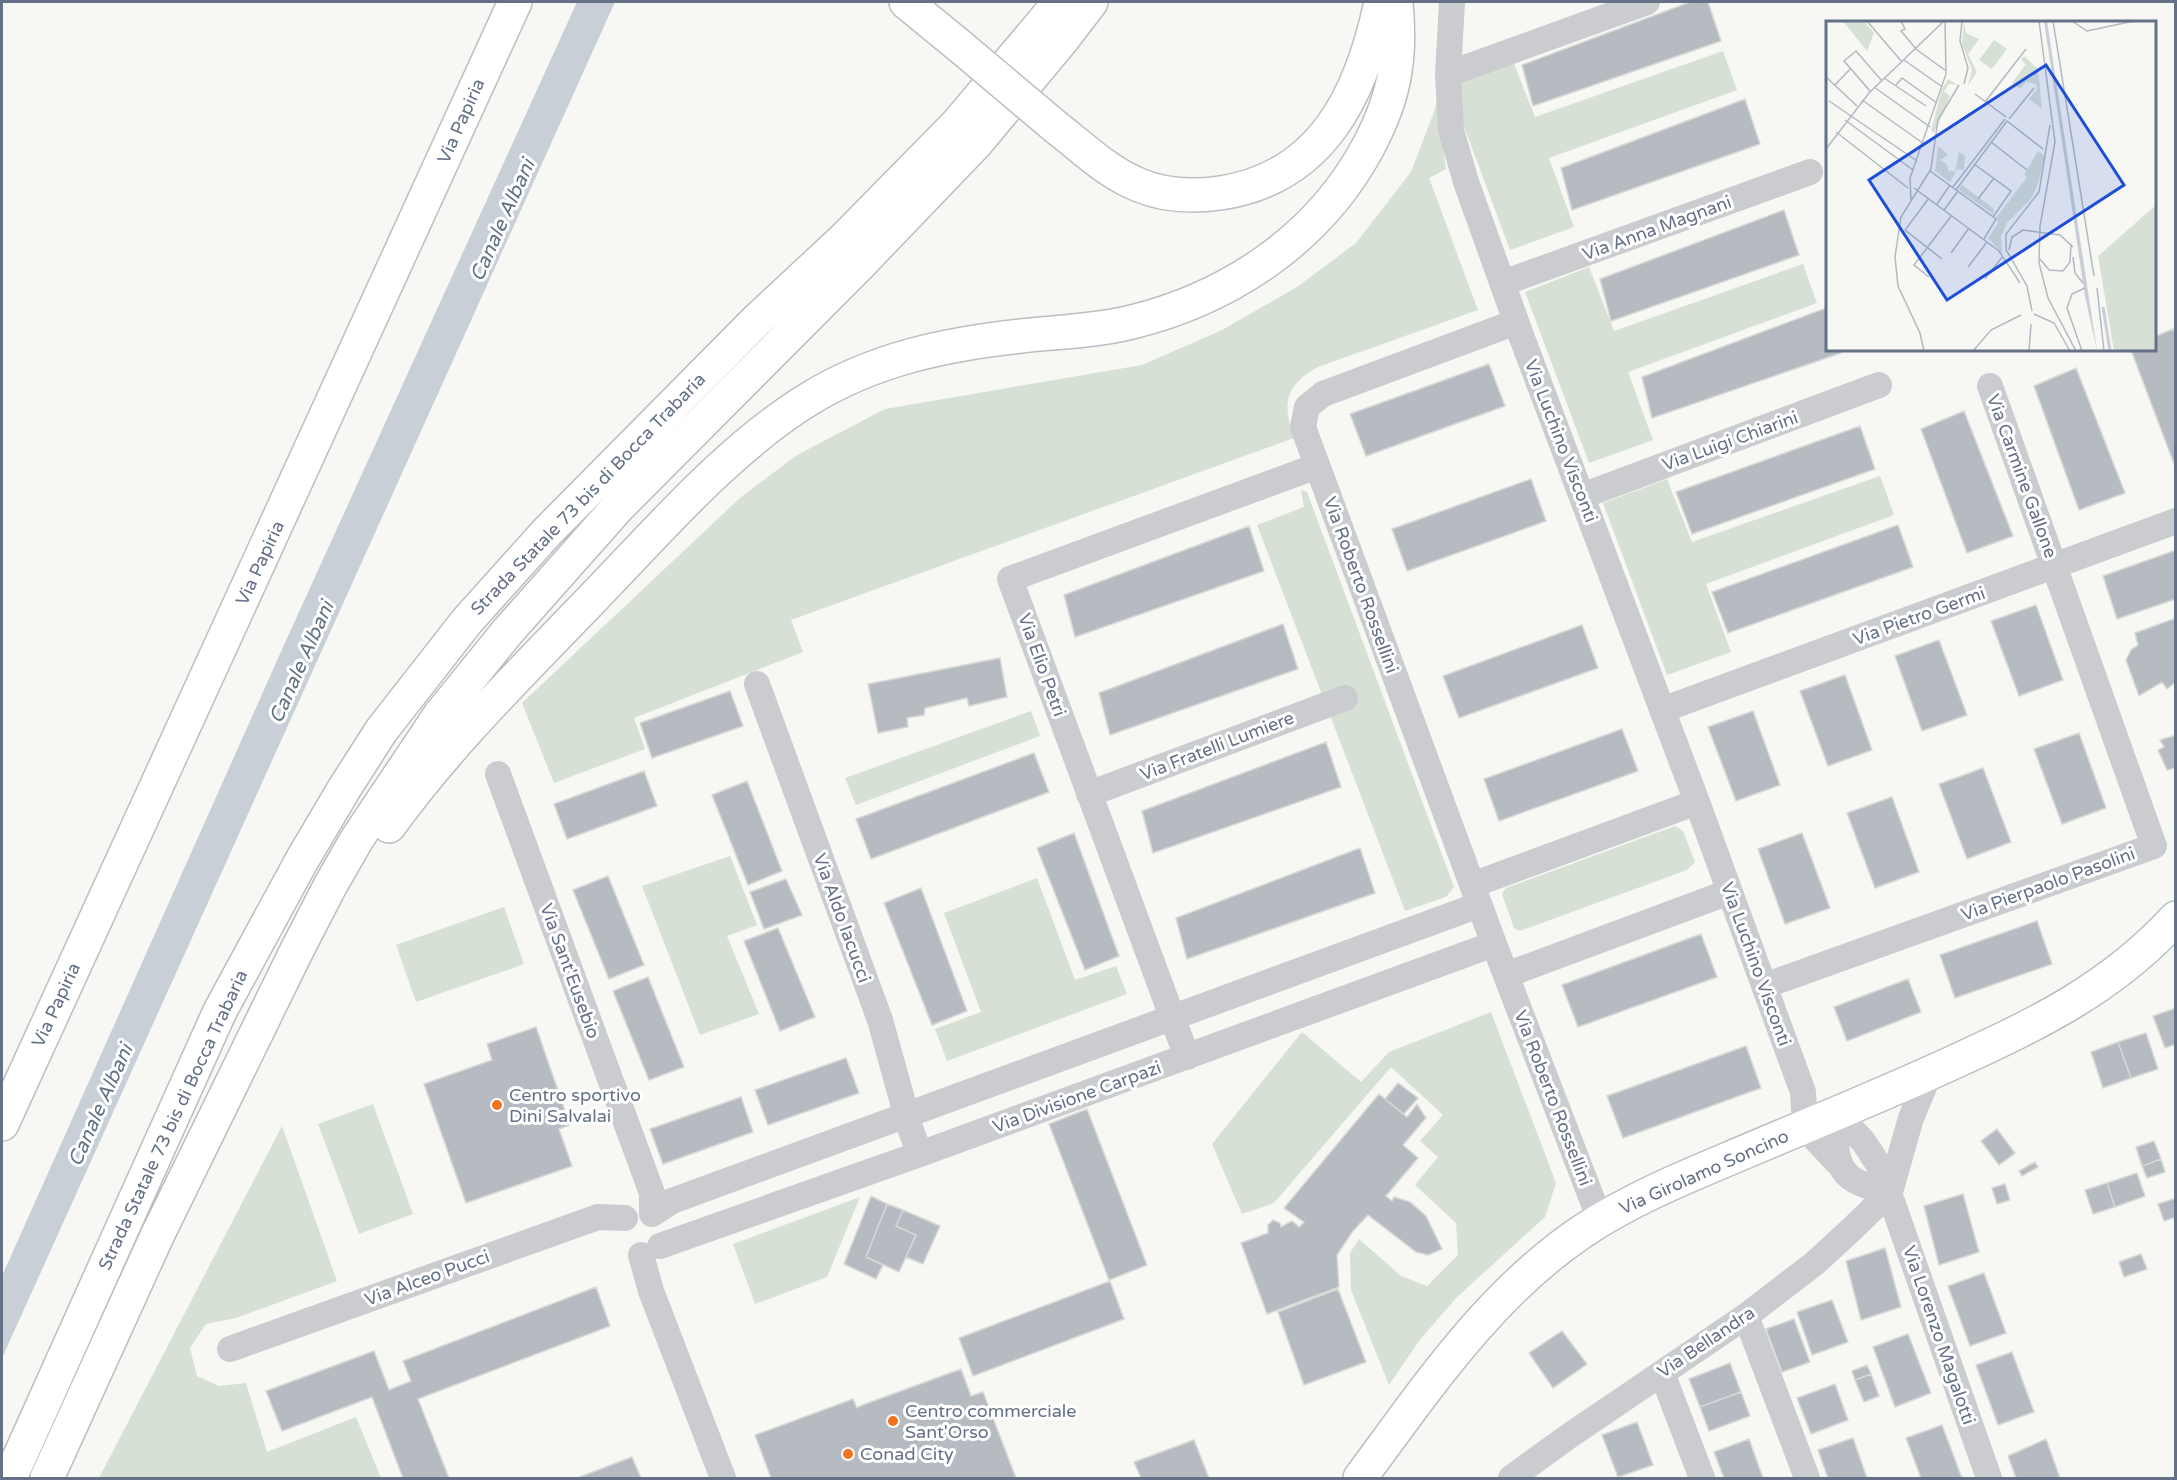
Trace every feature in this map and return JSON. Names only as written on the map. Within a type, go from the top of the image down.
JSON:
[{"type":"main road","name":"Via Papiria","points":[[2,1124],[515,2]]},
{"type":"main road","points":[[906,2],[1057,128],[1118,174],[1138,185],[1160,192],[1181,195],[1217,194],[1263,181],[1288,168],[1309,152],[1339,116],[1353,91],[1365,64],[1381,2]]},
{"type":"main road","name":"Strada Statale 73 bis di Bocca Trabaria","points":[[10,1479],[220,1011],[307,851],[381,731],[459,630],[547,532],[756,321],[843,240],[929,154],[958,123],[1059,2]]},
{"type":"main road","name":"Strada Statale 73 bis di Bocca Trabaria","points":[[47,1479],[158,1234],[297,950],[357,839],[440,715],[491,650],[639,485],[949,173],[1008,107],[1091,2]]},
{"type":"main road","points":[[297,950],[336,903],[402,809],[494,701],[692,497],[780,418],[843,380],[898,358],[993,340],[1118,325],[1159,315],[1236,281],[1296,239],[1326,210],[1345,186],[1379,124],[1393,84],[1397,61],[1396,2]]},
{"type":"main road","points":[[1837,1114],[2041,1021],[2092,990],[2142,951],[2175,918]]},
{"type":"main road","name":"Via Girolamo Soncino","points":[[1360,1479],[1474,1328],[1533,1269],[1600,1220],[1639,1198],[1837,1114]]},
{"type":"street","name":"Via Luchino Visconti","points":[[1452,2],[1448,74],[1451,130],[1466,182],[1803,1092],[1805,1128]]},
{"type":"street","points":[[1448,74],[1647,2]]},
{"type":"street","name":"Via Anna Magnani","points":[[1503,283],[1810,172]]},
{"type":"street","name":"Via Roberto Rossellini","points":[[1516,322],[1323,394],[1307,407],[1303,427],[1494,944],[1600,1220]]},
{"type":"street","name":"Via Luigi Chiarini","points":[[1582,496],[1879,385]]},
{"type":"street","name":"Via Carmine Gallone","points":[[1990,386],[2054,566]]},
{"type":"street","name":"Via Elio Petri","points":[[1187,1057],[1010,579],[1317,466]]},
{"type":"street","name":"Via Pietro Germi","points":[[1662,710],[2175,521]]},
{"type":"street","name":"Via Pierpaolo Pasolini","points":[[1764,986],[2154,846],[2054,566]]},
{"type":"street","name":"Via Aldo Iacucci","points":[[757,684],[880,1020],[910,1128],[920,1154]]},
{"type":"street","name":"Via Fratelli Lumiere","points":[[1089,794],[1345,698]]},
{"type":"street","name":"Via Sant'Eusebio","points":[[498,774],[642,1167],[635,1233]]},
{"type":"street","points":[[723,1479],[651,1291],[635,1233],[672,1201],[1172,1018],[1476,895],[1697,802]]},
{"type":"street","points":[[1506,975],[1730,892]]},
{"type":"street","name":"Via Divisione Carpazi","points":[[635,1233],[920,1154],[1494,944]]},
{"type":"street","points":[[1805,1128],[1844,1172],[1856,1182],[1890,1192],[1911,1118],[1930,1073]]},
{"type":"street","points":[[1837,1114],[1835,1139],[1837,1162]]},
{"type":"street","name":"Via Lorenzo Magalotti","points":[[1837,1114],[1870,1150],[1880,1167],[1989,1479]]},
{"type":"street","name":"Via Bellandra","points":[[1511,1479],[1569,1436],[1746,1316],[1815,1263],[1890,1192]]},
{"type":"street","name":"Via Alceo Pucci","points":[[230,1349],[598,1217],[635,1233]]},
{"type":"street","points":[[1746,1316],[1807,1479]]},
{"type":"street","points":[[1662,1373],[1702,1479]]},
{"type":"shaded area","points":[[1723,51],[1737,90],[1549,158],[1574,227],[1510,250],[1462,121],[1461,73],[1511,56],[1535,117]]},
{"type":"shaded area","points":[[1437,100],[1446,169],[1429,178],[1478,310],[1318,367],[1307,374],[1293,388],[1289,396],[1288,415],[1294,438],[791,620],[803,652],[634,718],[645,749],[554,783],[522,703],[741,497],[797,455],[885,409],[1142,365],[1222,330],[1297,287],[1356,243],[1411,172]]},
{"type":"shaded area","points":[[1803,264],[1817,303],[1628,372],[1653,440],[1589,463],[1525,292],[1589,267],[1614,331]]},
{"type":"shaded area","points":[[1880,476],[1894,515],[1706,584],[1731,652],[1667,675],[1603,503],[1667,479],[1692,542]]},
{"type":"shaded area","points":[[1301,490],[1307,492],[1454,887],[1446,897],[1405,911],[1257,525],[1304,507]]},
{"type":"shaded area","points":[[1031,711],[1040,736],[856,805],[845,778]]},
{"type":"shaded area","points":[[1675,826],[1683,831],[1695,862],[1687,870],[1520,931],[1514,928],[1502,894],[1506,888]]},
{"type":"shaded area","points":[[730,856],[757,925],[727,936],[759,1014],[700,1035],[642,886]]},
{"type":"shaded area","points":[[1037,878],[1075,980],[1116,966],[1127,994],[947,1061],[935,1029],[981,1012],[944,913]]},
{"type":"shaded area","points":[[504,907],[524,964],[416,1002],[396,945]]},
{"type":"shaded area","points":[[1491,1012],[1556,1183],[1545,1217],[1456,1298],[1419,1341],[1389,1385],[1351,1290],[1350,1253],[1359,1239],[1401,1276],[1427,1286],[1458,1255],[1456,1223],[1415,1185],[1438,1157],[1420,1141],[1443,1115],[1391,1067],[1274,1203],[1242,1214],[1212,1144],[1302,1032],[1361,1082],[1389,1052]]},
{"type":"shaded area","points":[[373,1104],[413,1214],[359,1234],[318,1124]]},
{"type":"shaded area","points":[[282,1126],[337,1281],[236,1318],[206,1324],[190,1348],[197,1376],[219,1386],[246,1383],[267,1452],[356,1417],[381,1478],[99,1478]]},
{"type":"shaded area","points":[[860,1197],[827,1277],[755,1304],[733,1244]]},
{"type":"water","name":"Canale Albani","points":[[577,2],[615,2],[2,1358],[2,1276],[284,645]]},
{"type":"building","points":[[1690,2],[1708,2],[1721,41],[1533,106],[1522,65]]},
{"type":"building","points":[[1745,99],[1760,144],[1572,210],[1561,168]]},
{"type":"building","points":[[1784,210],[1799,255],[1611,321],[1600,279]]},
{"type":"building","points":[[1826,308],[1826,351],[1840,351],[1841,353],[1652,418],[1642,377]]},
{"type":"building","points":[[2173,329],[2176,334],[2176,469],[2131,351],[2156,351],[2156,336]]},
{"type":"building","points":[[1489,364],[1505,406],[1366,456],[1350,414]]},
{"type":"building","points":[[2076,368],[2125,493],[2079,510],[2034,386]]},
{"type":"building","points":[[1964,411],[2013,536],[1967,553],[1921,429]]},
{"type":"building","points":[[1860,426],[1875,469],[1692,534],[1676,492]]},
{"type":"building","points":[[1531,479],[1546,521],[1407,571],[1392,529]]},
{"type":"building","points":[[1898,525],[1913,567],[1728,633],[1712,592]]},
{"type":"building","points":[[1249,526],[1264,571],[1075,637],[1064,595]]},
{"type":"building","points":[[2176,550],[2176,599],[2117,619],[2103,576]]},
{"type":"building","points":[[2036,605],[2063,680],[2019,696],[1991,621]]},
{"type":"building","points":[[2176,618],[2176,682],[2167,689],[2162,682],[2139,696],[2126,660],[2131,650],[2138,645],[2135,633]]},
{"type":"building","points":[[1283,624],[1298,669],[1110,735],[1099,693]]},
{"type":"building","points":[[1582,625],[1598,668],[1459,718],[1443,676]]},
{"type":"building","points":[[1939,640],[1967,715],[1922,731],[1895,656]]},
{"type":"building","points":[[1000,658],[1007,697],[969,706],[967,698],[925,708],[924,715],[907,718],[908,727],[878,733],[868,684]]},
{"type":"building","points":[[1845,675],[1872,750],[1828,766],[1800,691]]},
{"type":"building","points":[[730,691],[743,726],[652,758],[640,723]]},
{"type":"building","points":[[1753,711],[1780,785],[1736,801],[1708,727]]},
{"type":"building","points":[[1622,729],[1638,771],[1499,821],[1484,779]]},
{"type":"building","points":[[2079,733],[2106,808],[2062,824],[2034,749]]},
{"type":"building","points":[[2176,735],[2176,768],[2167,770],[2158,750],[2164,747],[2160,740]]},
{"type":"building","points":[[1326,742],[1341,787],[1153,853],[1142,811]]},
{"type":"building","points":[[1034,753],[1049,792],[871,859],[856,819]]},
{"type":"building","points":[[1983,768],[2011,842],[1967,859],[1939,784]]},
{"type":"building","points":[[644,771],[657,806],[567,839],[554,804]]},
{"type":"building","points":[[747,781],[782,871],[748,885],[712,795]]},
{"type":"building","points":[[1892,797],[1919,872],[1875,888],[1847,813]]},
{"type":"building","points":[[1074,833],[1119,956],[1085,970],[1037,848]]},
{"type":"building","points":[[1802,833],[1830,908],[1785,924],[1758,849]]},
{"type":"building","points":[[1360,848],[1375,893],[1187,959],[1176,918]]},
{"type":"building","points":[[608,876],[644,965],[609,979],[573,890]]},
{"type":"building","points":[[786,879],[802,915],[764,929],[750,892]]},
{"type":"building","points":[[921,888],[967,1011],[932,1025],[884,903]]},
{"type":"building","points":[[2037,921],[2052,964],[1955,998],[1940,955]]},
{"type":"building","points":[[778,928],[815,1017],[780,1031],[744,941]]},
{"type":"building","points":[[1701,934],[1717,977],[1578,1027],[1562,985]]},
{"type":"building","points":[[648,977],[684,1067],[649,1080],[613,991]]},
{"type":"building","points":[[1908,979],[1921,1012],[1847,1041],[1834,1007]]},
{"type":"building","points":[[2176,1008],[2176,1044],[2165,1048],[2153,1016]]},
{"type":"building","name":"Centro sportivo Dini Salvalai","points":[[536,1027],[570,1125],[559,1129],[572,1166],[466,1203],[424,1084],[492,1060],[487,1044]]},
{"type":"building","points":[[2146,1033],[2158,1069],[2131,1078],[2118,1042]]},
{"type":"building","points":[[2118,1042],[2131,1078],[2103,1088],[2091,1052]]},
{"type":"building","points":[[1746,1046],[1761,1088],[1623,1138],[1607,1096]]},
{"type":"building","points":[[846,1058],[859,1093],[768,1125],[755,1090]]},
{"type":"building","points":[[1398,1083],[1418,1098],[1404,1114],[1385,1099]]},
{"type":"building","points":[[1379,1094],[1407,1117],[1417,1104],[1426,1118],[1403,1145],[1418,1158],[1386,1196],[1392,1201],[1394,1197],[1410,1202],[1426,1216],[1442,1249],[1428,1255],[1416,1252],[1368,1215],[1353,1231],[1337,1255],[1339,1287],[1267,1314],[1241,1243],[1268,1233],[1268,1225],[1273,1220],[1280,1223],[1281,1227],[1292,1221],[1299,1227],[1304,1222],[1284,1208]]},
{"type":"building","points":[[741,1097],[753,1132],[663,1164],[650,1129]]},
{"type":"building","points":[[1087,1109],[1147,1265],[1109,1280],[1049,1124]]},
{"type":"building","points":[[1997,1129],[2015,1153],[1999,1165],[1981,1141]]},
{"type":"building","points":[[2154,1141],[2161,1159],[2142,1166],[2136,1147]]},
{"type":"building","points":[[2161,1159],[2165,1172],[2147,1178],[2142,1166]]},
{"type":"building","points":[[2035,1162],[2038,1167],[2022,1176],[2019,1171]]},
{"type":"building","points":[[2137,1173],[2145,1196],[2115,1207],[2107,1183]]},
{"type":"building","points":[[2107,1183],[2115,1207],[2093,1214],[2085,1190]]},
{"type":"building","points":[[2005,1184],[2010,1200],[1997,1204],[1992,1188]]},
{"type":"building","points":[[1963,1194],[1979,1252],[1939,1265],[1924,1206]]},
{"type":"building","points":[[871,1196],[887,1204],[866,1257],[883,1265],[876,1279],[844,1264]]},
{"type":"building","points":[[2176,1198],[2176,1217],[2164,1221],[2158,1204]]},
{"type":"building","points":[[887,1204],[903,1210],[896,1226],[916,1235],[899,1272],[866,1257]]},
{"type":"building","points":[[903,1210],[940,1226],[923,1264],[906,1257],[916,1235],[896,1226]]},
{"type":"building","points":[[1885,1248],[1901,1307],[1861,1320],[1846,1261]]},
{"type":"building","points":[[2141,1254],[2147,1269],[2124,1277],[2119,1262]]},
{"type":"building","points":[[1984,1273],[2006,1333],[1970,1346],[1948,1286]]},
{"type":"building","points":[[1110,1281],[1124,1319],[973,1376],[959,1338]]},
{"type":"building","points":[[596,1287],[610,1326],[418,1399],[449,1478],[403,1478],[372,1397],[282,1431],[266,1391],[374,1351],[389,1390],[411,1381],[403,1361]]},
{"type":"building","points":[[1338,1289],[1366,1362],[1304,1385],[1278,1312]]},
{"type":"building","points":[[1832,1300],[1848,1342],[1812,1355],[1797,1312]]},
{"type":"building","points":[[1794,1319],[1810,1362],[1782,1372],[1766,1329]]},
{"type":"building","points":[[1562,1331],[1587,1364],[1553,1388],[1529,1353]]},
{"type":"building","points":[[1908,1334],[1931,1393],[1895,1407],[1873,1347]]},
{"type":"building","points":[[2012,1352],[2034,1412],[1998,1425],[1976,1365]]},
{"type":"building","points":[[1730,1363],[1741,1392],[1700,1407],[1689,1379]]},
{"type":"building","points":[[1867,1365],[1871,1374],[1855,1380],[1852,1371]]},
{"type":"building","name":"Centro commerciale Sant'Orso","points":[[961,1369],[971,1396],[983,1392],[1016,1478],[771,1478],[755,1435],[853,1399],[857,1408]]},
{"type":"building","points":[[1871,1374],[1879,1396],[1864,1402],[1855,1380]]},
{"type":"building","points":[[1835,1384],[1848,1420],[1811,1434],[1797,1398]]},
{"type":"building","points":[[1741,1392],[1750,1416],[1709,1431],[1700,1407]]},
{"type":"building","points":[[1637,1422],[1653,1465],[1618,1477],[1602,1435]]},
{"type":"building","points":[[1942,1425],[1962,1478],[1921,1478],[1906,1438]]},
{"type":"building","points":[[1853,1438],[1867,1478],[1828,1478],[1818,1450]]},
{"type":"building","points":[[1749,1439],[1763,1478],[1724,1478],[1714,1452]]},
{"type":"building","points":[[2046,1439],[2060,1478],[2016,1478],[2008,1456]]},
{"type":"building","points":[[1194,1440],[1209,1478],[1141,1478],[1134,1462]]},
{"type":"building","points":[[632,1457],[641,1478],[577,1478]]},
{"type":"place","name":"Centro sportivo Dini Salvalai","points":[[497,1105]]},
{"type":"place","name":"Centro commerciale Sant'Orso","points":[[893,1421]]},
{"type":"place","name":"Conad City","points":[[848,1454]]}]
